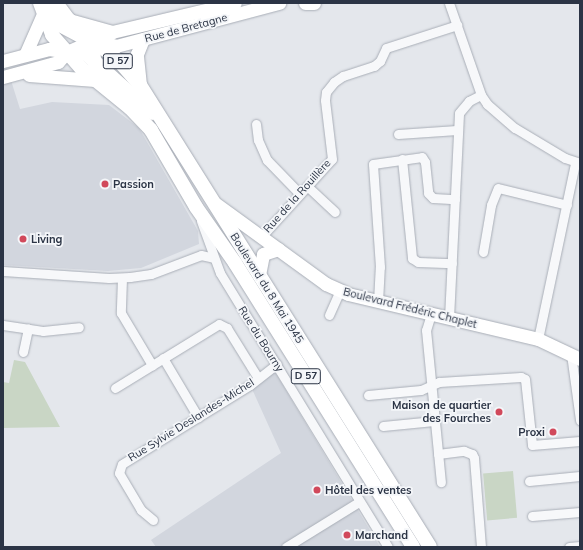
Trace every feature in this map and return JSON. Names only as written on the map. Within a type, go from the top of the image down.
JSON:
[{"type":"main road","name":"Boulevard du 8 Mai 1945","points":[[56,3],[69,20],[119,62],[140,85],[430,547]]},
{"type":"main road","name":"Rue de Bretagne","points":[[7,76],[58,62],[67,52],[112,32],[235,3]]},
{"type":"main road","name":"Rue de Bretagne","points":[[93,40],[116,46],[279,3]]},
{"type":"main road","points":[[305,3],[314,3]]},
{"type":"main road","name":"Boulevard du 8 Mai 1945","points":[[41,7],[52,35],[67,52],[95,80],[130,108],[151,130],[196,206],[232,259],[413,547]]},
{"type":"main road","points":[[7,76],[50,75],[95,80],[93,40],[64,28],[41,7],[25,55]]},
{"type":"main road","points":[[69,20],[112,32]]},
{"type":"main road","points":[[140,85],[137,54],[144,39]]},
{"type":"main road","points":[[3,61],[49,49],[85,53],[164,124]]},
{"type":"main road","name":"Boulevard Frédéric Chaplet","points":[[214,203],[260,237],[340,290],[378,302],[538,339],[576,357]]},
{"type":"main road","points":[[259,275],[263,254],[278,249]]},
{"type":"street","points":[[449,3],[481,95],[501,118],[515,128],[578,163],[567,205],[538,339]]},
{"type":"street","name":"Rue de la Rouillère","points":[[260,237],[332,159],[325,100],[326,92],[334,82],[343,76],[374,66],[380,61],[386,48],[456,26]]},
{"type":"street","points":[[449,318],[459,113],[464,106],[481,95]]},
{"type":"street","points":[[256,124],[258,140],[267,160],[300,194]]},
{"type":"street","points":[[398,134],[458,130]]},
{"type":"street","points":[[378,302],[380,267],[372,169],[373,164],[380,161],[422,157],[426,162],[428,193],[433,198],[455,198]]},
{"type":"street","points":[[402,159],[412,258],[418,262],[452,263]]},
{"type":"street","points":[[307,186],[335,212]]},
{"type":"street","points":[[483,252],[492,205],[498,188],[567,205]]},
{"type":"street","name":"Rue du Bourny","points":[[196,206],[214,258],[237,301],[388,547]]},
{"type":"street","points":[[190,259],[203,246],[207,238]]},
{"type":"street","points":[[3,271],[122,278],[151,274],[201,255],[214,258]]},
{"type":"street","points":[[122,278],[121,313],[152,365]]},
{"type":"street","points":[[329,315],[340,290]]},
{"type":"street","points":[[431,314],[426,330],[441,482]]},
{"type":"street","points":[[115,388],[219,324],[223,324],[258,378]]},
{"type":"street","points":[[3,325],[28,329],[61,330],[79,327]]},
{"type":"street","points":[[23,352],[28,329]]},
{"type":"street","points":[[576,357],[580,420]]},
{"type":"street","points":[[163,358],[198,417]]},
{"type":"street","name":"Rue Sylvie Deslandes-Michel","points":[[153,520],[141,510],[119,468],[122,464],[250,385],[277,364]]},
{"type":"street","points":[[368,395],[421,390],[439,382],[521,377],[525,379],[532,445],[580,442]]},
{"type":"street","points":[[383,426],[434,421]]},
{"type":"street","points":[[438,454],[464,451],[472,454],[474,458],[481,547]]},
{"type":"street","points":[[529,481],[580,476]]},
{"type":"street","points":[[286,547],[359,502]]},
{"type":"street","points":[[532,516],[580,512]]},
{"type":"street","points":[[569,547],[580,546]]},
{"type":"shaded area","points":[[3,55],[20,109],[52,102],[109,105],[139,128],[198,231],[199,244],[141,268],[108,271],[3,265]]},
{"type":"shaded area","points":[[275,372],[380,547],[156,547],[151,540],[281,453],[252,389]]},
{"type":"green space","points":[[14,360],[25,362],[60,427],[3,428],[3,382],[9,383]]},
{"type":"green space","points":[[513,471],[517,518],[487,520],[483,474]]},
{"type":"place","name":"Passion","points":[[105,184]]},
{"type":"place","name":"Living","points":[[23,239]]},
{"type":"place","name":"Maison de quartier des Fourches","points":[[499,412]]},
{"type":"place","name":"Proxi","points":[[553,432]]},
{"type":"place","name":"Hôtel des ventes","points":[[317,490]]},
{"type":"place","name":"Marchand","points":[[347,535]]}]
